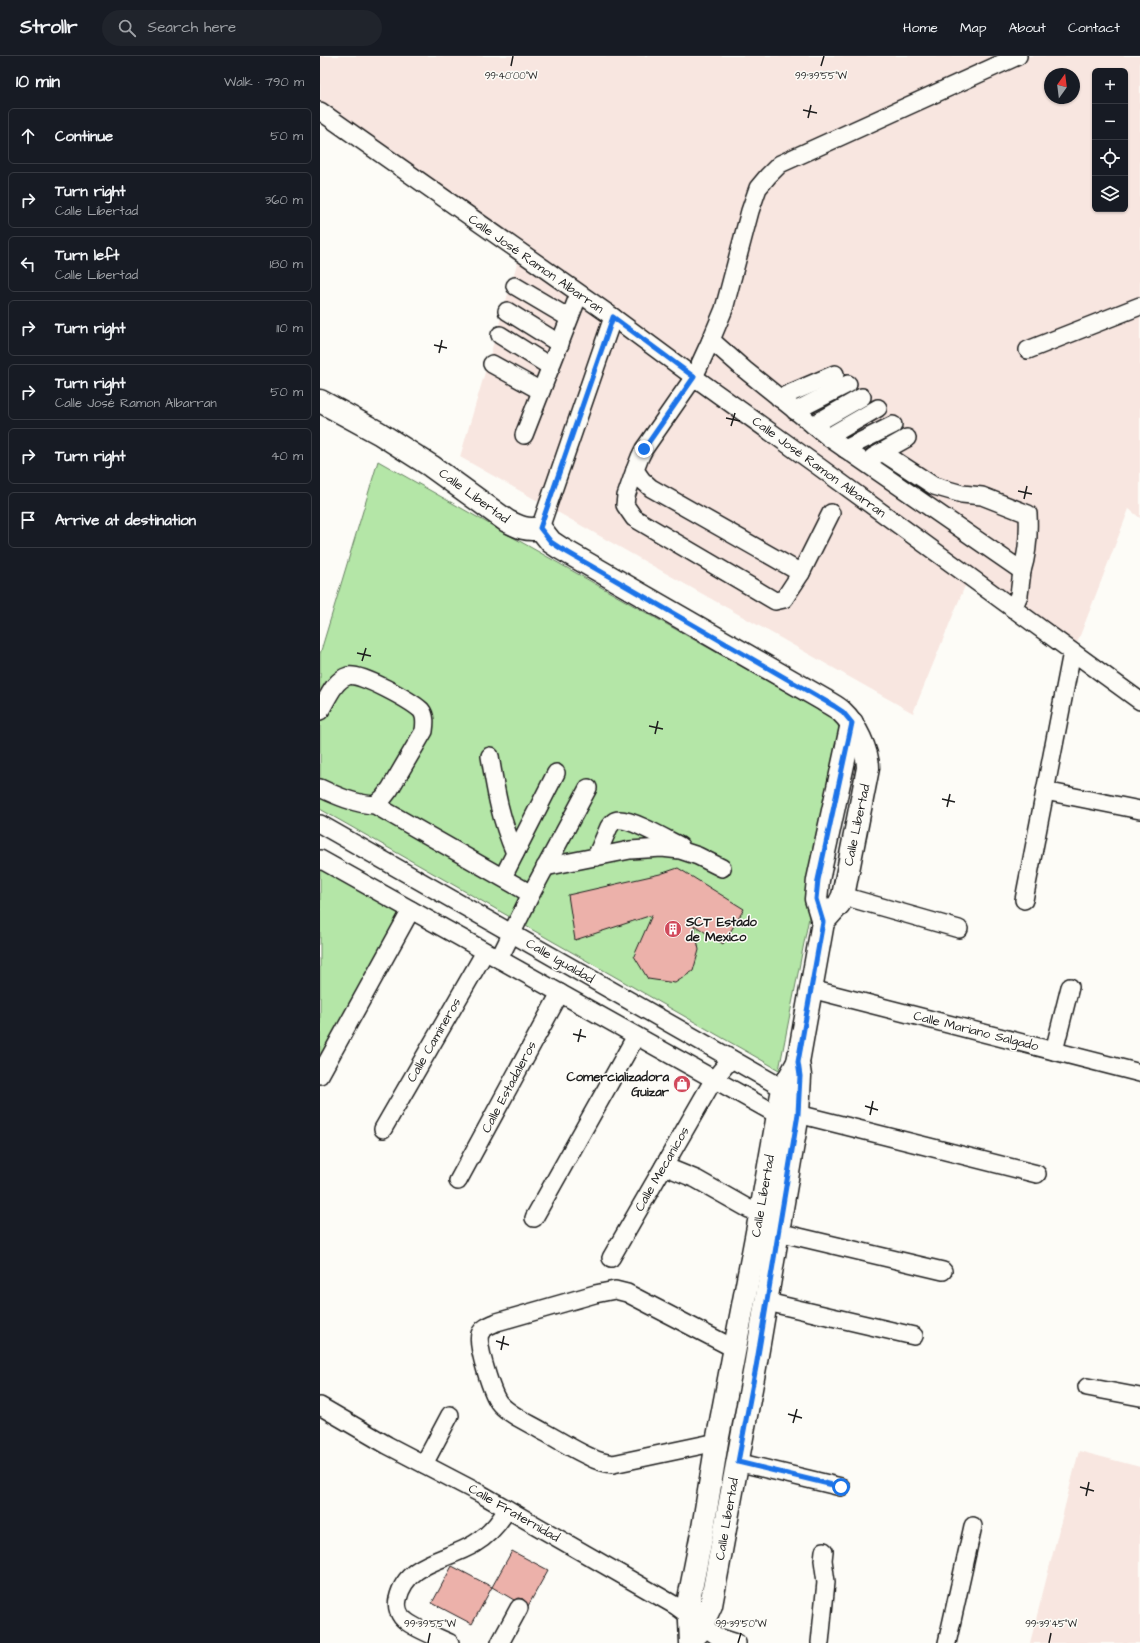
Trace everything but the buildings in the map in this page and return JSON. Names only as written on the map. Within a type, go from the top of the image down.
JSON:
[{"type":"main road","name":"Calle Libertad","points":[[320,401],[379,433],[431,466],[507,521],[519,527],[530,530],[540,528],[551,542],[560,548],[843,712],[852,723],[868,759],[868,768],[842,896],[839,904],[823,922]]},
{"type":"main road","name":"Calle Libertad","points":[[695,1630],[688,1599],[703,1528],[734,1349],[761,1211],[790,1104],[798,1062],[823,922],[816,899],[818,880],[852,723]]},
{"type":"main road","name":"Calle Libertad","points":[[695,1630],[711,1605],[767,1302],[778,1232],[790,1104]]},
{"type":"street","points":[[831,513],[801,573],[784,599],[775,601],[634,518],[625,505],[626,496],[644,449],[694,377],[711,340],[724,309],[750,211],[758,188],[768,176],[780,164],[1018,56]]},
{"type":"street","name":"Calle José Ramon Albarran","points":[[320,110],[613,317],[1140,701]]},
{"type":"street","points":[[515,286],[570,318]]},
{"type":"street","points":[[524,435],[579,294]]},
{"type":"street","points":[[1028,350],[1140,306]]},
{"type":"street","points":[[507,311],[560,344]]},
{"type":"street","points":[[540,528],[613,317]]},
{"type":"street","points":[[500,335],[551,367]]},
{"type":"street","points":[[711,340],[744,370],[828,437],[1022,571]]},
{"type":"street","points":[[492,364],[541,391]]},
{"type":"street","points":[[779,398],[841,379],[795,411]]},
{"type":"street","points":[[813,425],[862,397]]},
{"type":"street","points":[[828,437],[878,408]]},
{"type":"street","points":[[845,449],[893,425]]},
{"type":"street","points":[[864,462],[907,438]]},
{"type":"street","points":[[882,452],[934,486],[962,494],[982,496],[1028,514],[1029,530],[1027,554],[1022,571],[1019,595],[1013,609]]},
{"type":"street","points":[[635,470],[642,480],[651,488],[801,573]]},
{"type":"street","points":[[1024,900],[1072,652]]},
{"type":"street","points":[[320,711],[340,680],[348,676],[356,675],[365,678],[391,692],[422,711],[425,720],[424,730],[390,789],[375,805]]},
{"type":"street","points":[[490,756],[498,808],[504,829],[515,853]]},
{"type":"street","points":[[504,877],[556,773]]},
{"type":"street","points":[[320,788],[352,800],[375,805],[504,877],[531,894]]},
{"type":"street","name":"Calle Camineros","points":[[383,1129],[492,955],[512,933],[545,867],[588,788]]},
{"type":"street","points":[[1045,792],[1140,810]]},
{"type":"street","points":[[596,857],[609,827],[612,822],[618,820],[630,822],[722,868]]},
{"type":"street","name":"Calle Igualdad","points":[[320,824],[731,1059],[790,1104]]},
{"type":"street","points":[[545,867],[630,850],[662,848],[680,850],[698,856]]},
{"type":"street","points":[[320,859],[714,1079],[790,1104],[1037,1174]]},
{"type":"street","points":[[842,896],[959,929]]},
{"type":"street","points":[[320,1075],[411,910]]},
{"type":"street","points":[[1054,1051],[1070,987]]},
{"type":"street","name":"Calle Mariano Salgado","points":[[811,989],[1140,1073]]},
{"type":"street","name":"Calle Estadaleros","points":[[458,1181],[560,993]]},
{"type":"street","points":[[534,1218],[636,1036]]},
{"type":"street","name":"Calle Mecanicos","points":[[611,1258],[714,1079],[731,1059]]},
{"type":"street","points":[[664,1166],[696,1179],[749,1209],[761,1211]]},
{"type":"street","points":[[778,1232],[943,1271]]},
{"type":"street","points":[[717,1442],[618,1463],[607,1463],[590,1457],[516,1416],[499,1403],[494,1395],[480,1344],[480,1337],[484,1328],[497,1322],[595,1294],[615,1290],[627,1293],[734,1349]]},
{"type":"street","points":[[767,1302],[914,1336]]},
{"type":"street","points":[[1087,1387],[1140,1397]]},
{"type":"street","name":"Calle Fraternidad","points":[[320,1406],[507,1509],[676,1606],[695,1630],[737,1643]]},
{"type":"street","points":[[424,1464],[450,1415]]},
{"type":"street","points":[[738,1462],[841,1487]]},
{"type":"street","points":[[450,1643],[405,1621],[398,1612],[397,1604],[399,1593],[406,1580],[416,1570],[473,1545],[484,1537],[494,1529],[507,1509]]},
{"type":"street","points":[[946,1643],[973,1526]]},
{"type":"street","points":[[820,1643],[826,1582],[823,1560],[824,1551]]},
{"type":"street","points":[[500,1643],[518,1608]]},
{"type":"shaded area","points":[[320,56],[1140,56],[1140,518],[1129,509],[1076,646],[971,571],[913,713],[460,457],[523,243],[320,102]]},
{"type":"shaded area","points":[[1079,1451],[1140,1467],[1140,1643],[1030,1643]]},
{"type":"green space","points":[[378,461],[843,724],[814,892],[779,1070],[320,809],[320,654]]},
{"type":"green space","points":[[320,859],[409,909],[320,1059]]},
{"type":"place","name":"SCT Estado de Mexico","points":[[673,929]]},
{"type":"place","name":"Comercializadora Guizar","points":[[682,1084]]},
{"type":"route","points":[[644,449],[694,377],[613,317],[540,528],[551,542],[560,548],[824,700],[843,712],[852,723],[818,880],[816,899],[823,922],[798,1062],[800,1076],[800,1098],[798,1114],[756,1367],[738,1462],[841,1487]]}]
